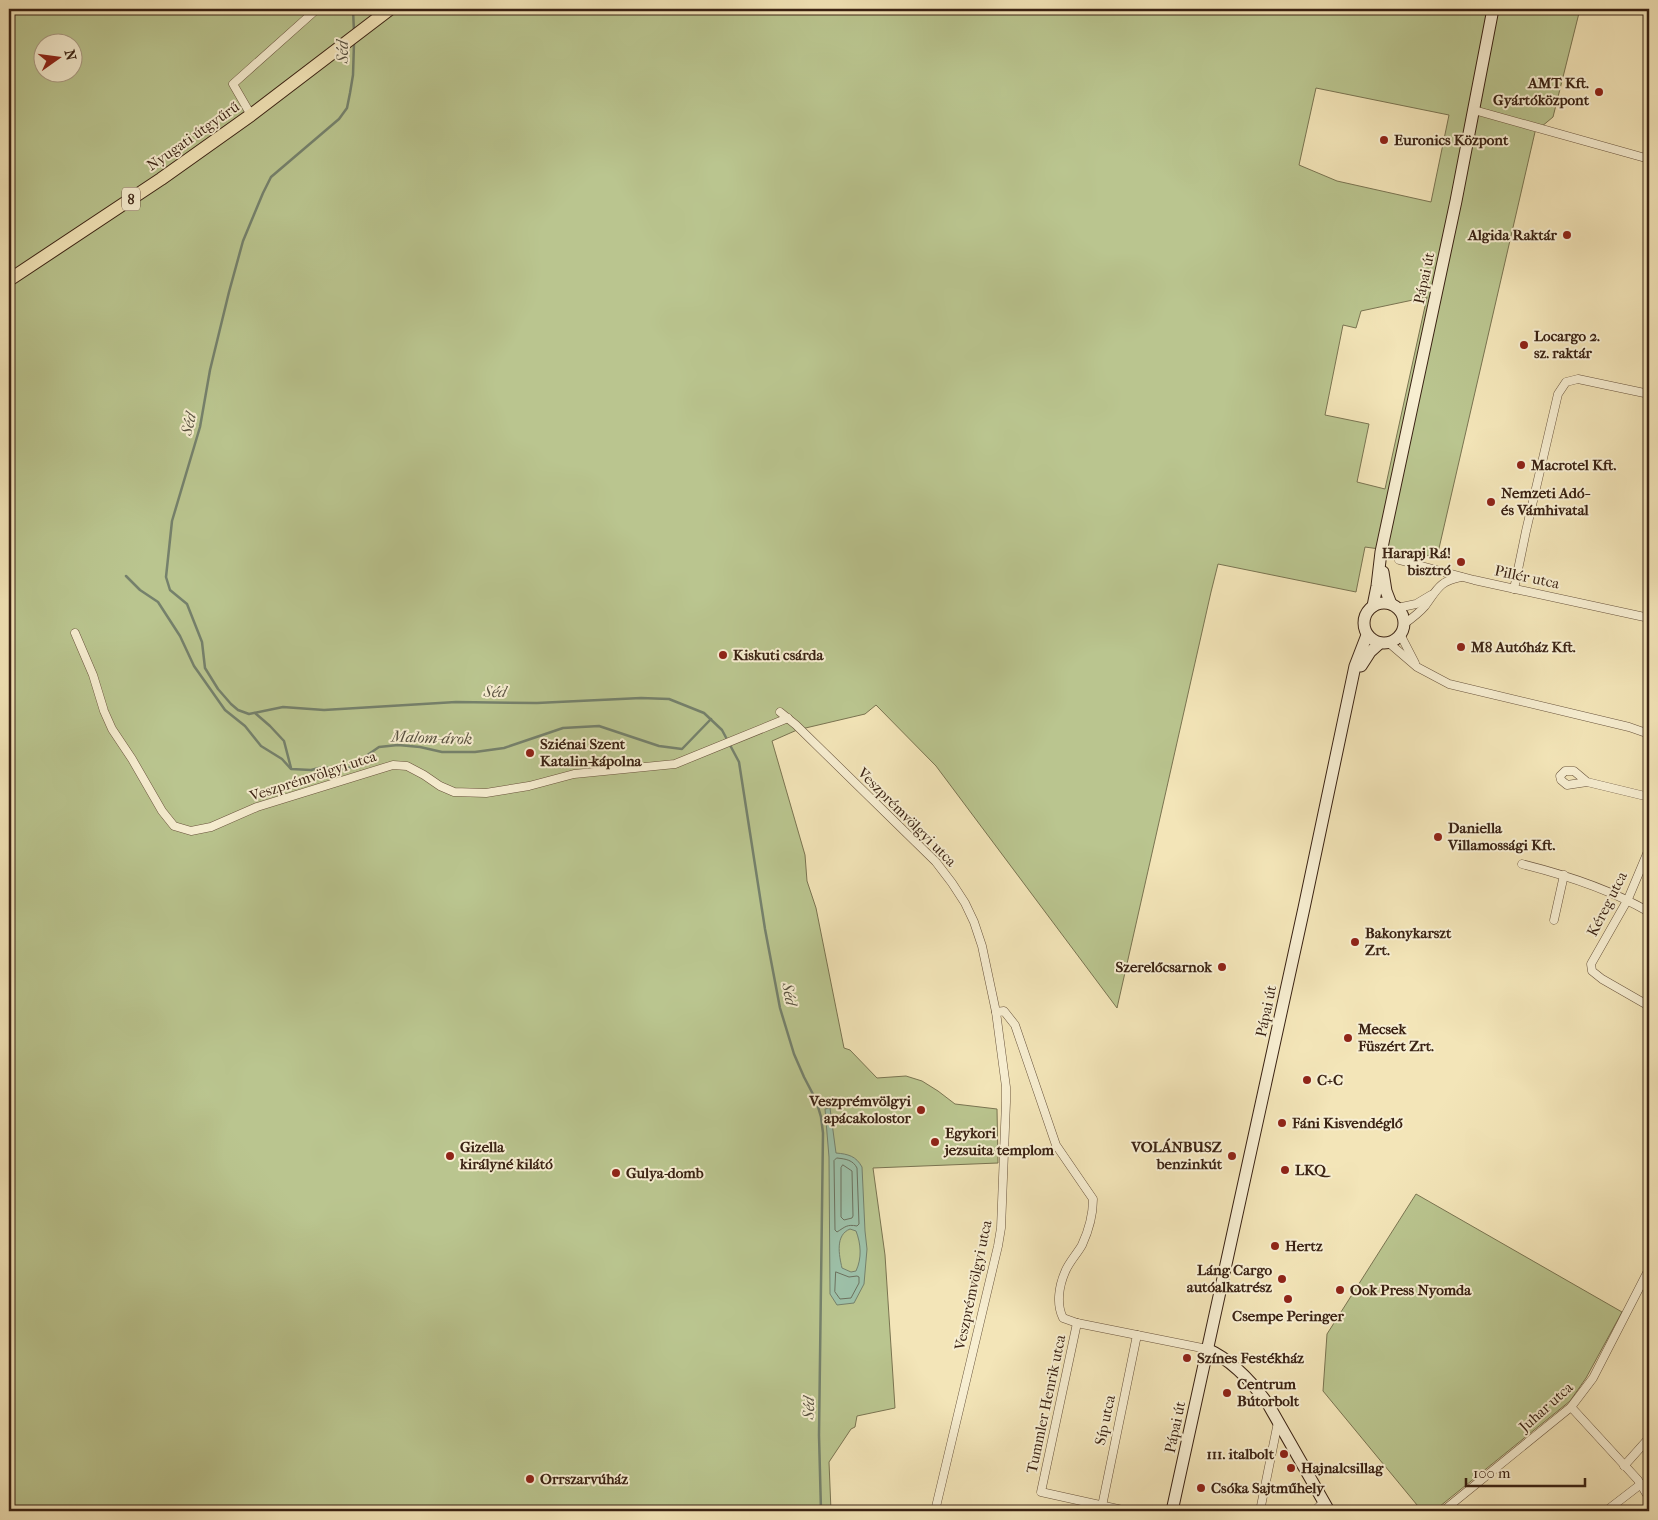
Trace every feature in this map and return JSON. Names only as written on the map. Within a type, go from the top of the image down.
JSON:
[{"type":"main road","name":"Nyugati útgyűrű","points":[[9,280],[161,179],[251,115],[390,9]]},
{"type":"main road","name":"Pápai út","points":[[1373,606],[1382,552],[1456,201],[1493,9]]},
{"type":"main road","name":"Pápai út","points":[[1382,552],[1386,591],[1394,606]]},
{"type":"main road","points":[[1381,603],[1394,606],[1401,613],[1402,629],[1395,640],[1384,643],[1372,639],[1367,635],[1364,620],[1366,613],[1373,606],[1381,603]]},
{"type":"main road","name":"Pápai út","points":[[1172,1511],[1355,666],[1367,635]]},
{"type":"main road","name":"Pápai út","points":[[1353,678],[1370,652],[1384,643]]},
{"type":"main road","points":[[1207,1349],[1220,1356],[1245,1376],[1268,1404],[1326,1507]]},
{"type":"street","points":[[251,115],[230,82],[317,9]]},
{"type":"street","points":[[1474,110],[1649,159]]},
{"type":"street","points":[[1514,589],[1558,394],[1566,382],[1578,379],[1649,394]]},
{"type":"street","name":"Pillér utca","points":[[1399,560],[1514,589],[1649,618]]},
{"type":"street","points":[[1394,606],[1416,604],[1432,594],[1447,580],[1463,577]]},
{"type":"street","points":[[1418,667],[1402,629],[1424,607],[1432,594]]},
{"type":"street","name":"Veszprémvölgyi utca","points":[[75,633],[93,675],[104,711],[112,729],[162,811],[174,826],[191,831],[211,827],[257,807],[292,795],[393,765],[407,766],[440,786],[454,792],[486,793],[529,786],[574,774],[675,764],[788,718]]},
{"type":"street","points":[[1384,643],[1418,667],[1449,684],[1602,720],[1649,734]]},
{"type":"street","name":"Veszprémvölgyi utca","points":[[780,712],[936,862],[952,883],[974,922],[996,1012],[1006,1087],[1001,1228],[979,1331],[935,1511]]},
{"type":"street","points":[[1587,782],[1649,797]]},
{"type":"street","name":"Kéreg utca","points":[[1649,849],[1628,899],[1591,964],[1592,971],[1602,979],[1649,1006]]},
{"type":"street","points":[[1522,864],[1564,875],[1628,899],[1649,912]]},
{"type":"street","points":[[1554,920],[1564,875]]},
{"type":"street","points":[[996,1012],[1004,1011],[1015,1025],[1056,1145],[1093,1199],[1092,1214],[1085,1238],[1065,1272],[1058,1296],[1059,1310],[1062,1318],[1077,1323],[1207,1349]]},
{"type":"street","name":"Juhar utca","points":[[1443,1511],[1571,1407],[1594,1378],[1649,1270]]},
{"type":"street","name":"Tummler Henrik utca","points":[[1077,1323],[1041,1492],[1101,1508]]},
{"type":"street","name":"Síp utca","points":[[1101,1508],[1137,1335]]},
{"type":"street","points":[[1571,1407],[1641,1484],[1649,1498]]},
{"type":"street","points":[[1260,1511],[1278,1422]]},
{"type":"street","points":[[1624,1466],[1649,1438]]},
{"type":"street","points":[[1606,1511],[1641,1484]]},
{"type":"street","points":[[1314,1511],[1326,1507]]},
{"type":"street","points":[[1101,1508],[1127,1511]]},
{"type":"shaded area","points":[[9,9],[1580,9],[1553,117],[1535,132],[1437,557],[1365,547],[1356,592],[1218,564],[1117,1008],[936,766],[876,705],[865,714],[797,730],[772,741],[805,855],[807,881],[816,908],[844,1048],[850,1050],[877,1078],[906,1076],[922,1081],[955,1104],[997,1109],[998,1163],[873,1168],[885,1255],[895,1408],[857,1416],[855,1427],[851,1429],[829,1462],[831,1511],[9,1511]],"holes":[[[1316,88],[1449,115],[1431,202],[1337,181],[1299,165]],[[1427,297],[1385,489],[1357,482],[1369,424],[1325,415],[1343,325],[1356,328],[1361,311]]]},
{"type":"shaded area","points":[[1416,1194],[1622,1312],[1586,1378],[1570,1401],[1434,1511],[1422,1511],[1323,1391],[1327,1334]]},
{"type":"water","points":[[830,1108],[836,1153],[851,1156],[862,1167],[867,1249],[864,1284],[854,1303],[837,1305],[830,1294],[829,1157],[825,1109]],"holes":[[[850,1229],[856,1231],[860,1246],[860,1256],[856,1271],[851,1272],[842,1268],[839,1246],[845,1232]]]},
{"type":"waterway","name":"Séd","points":[[353,9],[354,32]]},
{"type":"waterway","name":"Séd","points":[[354,43],[353,75],[347,108],[339,119],[271,177],[243,241],[210,370],[200,427],[172,521],[166,577],[170,590],[187,604],[202,642],[205,668],[218,689],[238,710],[249,714],[283,707],[324,710],[456,702],[537,703],[641,698],[669,699],[704,713],[722,730],[739,762],[765,929],[780,1008],[794,1054],[816,1100],[821,1117],[823,1133],[819,1435],[821,1511]]},
{"type":"waterway","name":"Malom-árok","points":[[126,576],[140,590],[158,602],[180,636],[194,666],[225,710],[245,726],[261,746],[282,759],[291,769],[311,770],[323,767],[338,770],[357,766],[366,756],[379,747],[398,745],[442,752],[475,752],[504,748],[563,728],[599,726],[659,746],[682,749],[711,719]]},
{"type":"waterway","name":"Malom-árok","points":[[255,713],[284,741],[291,768]]},
{"type":"place","name":"AMT Kft. Gyártóközpont","points":[[1599,92]]},
{"type":"place","name":"Euronics Központ","points":[[1384,140]]},
{"type":"place","name":"Algida Raktár","points":[[1567,235]]},
{"type":"place","name":"Locargo 2. sz. raktár","points":[[1524,345]]},
{"type":"place","name":"Macrotel Kft.","points":[[1521,465]]},
{"type":"place","name":"Nemzeti Adó- és Vámhivatal","points":[[1491,502]]},
{"type":"place","name":"Harapj Rá! bisztró","points":[[1461,562]]},
{"type":"place","name":"M8 Autóház Kft.","points":[[1461,647]]},
{"type":"place","name":"Kiskuti csárda","points":[[723,655]]},
{"type":"place","name":"Sziénai Szent Katalin-kápolna","points":[[530,753]]},
{"type":"place","name":"Daniella Villamossági Kft.","points":[[1438,837]]},
{"type":"place","name":"Bakonykarszt Zrt.","points":[[1355,942]]},
{"type":"place","name":"Szerelőcsarnok","points":[[1222,967]]},
{"type":"place","name":"Mecsek Füszért Zrt.","points":[[1348,1038]]},
{"type":"place","name":"C+C","points":[[1307,1080]]},
{"type":"place","name":"Veszprémvölgyi apácakolostor","points":[[921,1110]]},
{"type":"place","name":"Fáni Kisvendéglő","points":[[1282,1123]]},
{"type":"place","name":"Egykori jezsuita templom","points":[[935,1142]]},
{"type":"place","name":"Gizella királyné kilátó","points":[[450,1156]]},
{"type":"place","name":"VOLÁNBUSZ benzinkút","points":[[1232,1156]]},
{"type":"place","name":"LKQ","points":[[1285,1170]]},
{"type":"place","name":"Gulya-domb","points":[[616,1173]]},
{"type":"place","name":"Hertz","points":[[1275,1246]]},
{"type":"place","name":"Láng Cargo autóalkatrész","points":[[1282,1279]]},
{"type":"place","name":"Ook Press Nyomda","points":[[1340,1290]]},
{"type":"place","name":"Csempe Peringer","points":[[1288,1299]]},
{"type":"place","name":"Színes Festékház","points":[[1187,1358]]},
{"type":"place","name":"Centrum Bútorbolt","points":[[1227,1393]]},
{"type":"place","name":"111. italbolt","points":[[1284,1454]]},
{"type":"place","name":"Hajnalcsillag","points":[[1291,1468]]},
{"type":"place","name":"Orrszarvúház","points":[[530,1479]]},
{"type":"place","name":"Csóka Sajtműhely","points":[[1201,1488]]}]
